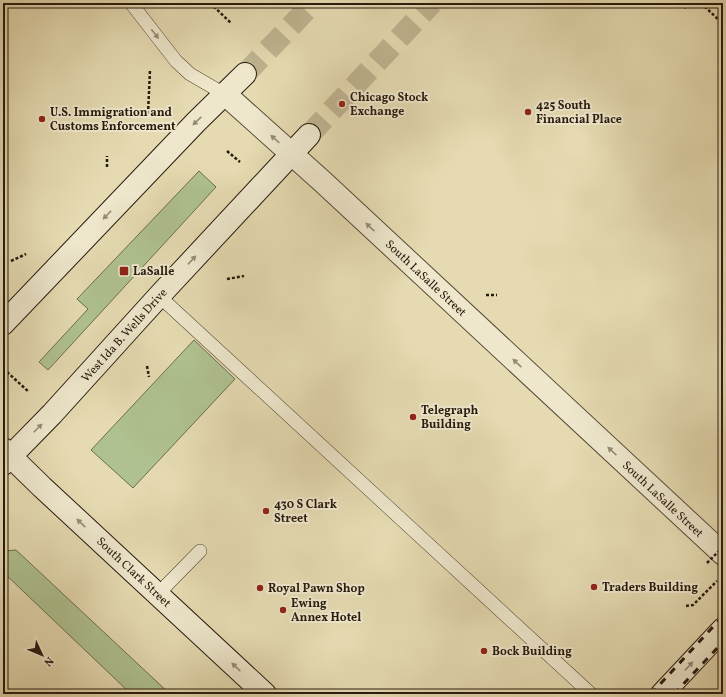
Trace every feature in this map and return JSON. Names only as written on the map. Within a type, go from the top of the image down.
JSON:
[{"type":"main road","points":[[3,324],[196,122],[226,95],[245,74]]},
{"type":"main road","name":"South LaSalle Street","points":[[226,95],[290,153],[715,558]]},
{"type":"main road","name":"West Ida B. Wells Drive","points":[[6,456],[52,414],[309,134]]},
{"type":"main road","name":"South Clark Street","points":[[6,456],[158,594],[265,694]]},
{"type":"main road","points":[[662,694],[723,629]]},
{"type":"lane","name":"South LaSalle Street","points":[[131,3],[176,61],[190,74],[226,95]]},
{"type":"lane","points":[[159,296],[591,694]]},
{"type":"lane","points":[[158,594],[200,551]]},
{"type":"path","points":[[210,3],[231,23]]},
{"type":"path","points":[[674,3],[687,8],[692,3]]},
{"type":"path","points":[[701,3],[723,24]]},
{"type":"path","points":[[148,114],[150,70]]},
{"type":"path","points":[[228,151],[240,162]]},
{"type":"path","points":[[107,156],[107,167]]},
{"type":"path","points":[[11,261],[26,254]]},
{"type":"path","points":[[227,279],[244,276]]},
{"type":"path","points":[[147,366],[149,377]]},
{"type":"path","points":[[7,372],[29,392]]},
{"type":"path","points":[[715,558],[723,547]]},
{"type":"path","points":[[686,606],[693,605],[721,576]]},
{"type":"green space","points":[[199,171],[216,187],[48,370],[39,362],[88,309],[77,299]]},
{"type":"green space","points":[[194,340],[235,379],[133,488],[91,450]]},
{"type":"green space","points":[[16,550],[170,694],[131,694],[3,572],[3,551]]},
{"type":"tunnel","points":[[245,74],[313,3]]},
{"type":"tunnel","points":[[309,135],[432,3]]},
{"type":"railway","points":[[651,694],[723,616]]},
{"type":"railway","points":[[674,694],[723,642]]},
{"type":"place","name":"Chicago Stock Exchange","points":[[342,104]]},
{"type":"place","name":"425 South Financial Place","points":[[528,112]]},
{"type":"place","name":"U.S. Immigration and Customs Enforcement","points":[[42,119]]},
{"type":"place","name":"LaSalle","points":[[124,271]]},
{"type":"place","name":"Telegraph Building","points":[[413,417]]},
{"type":"place","name":"430 S Clark Street","points":[[266,511]]},
{"type":"place","name":"Traders Building","points":[[594,587]]},
{"type":"place","name":"Royal Pawn Shop","points":[[260,588]]},
{"type":"place","name":"Ewing Annex Hotel","points":[[283,610]]},
{"type":"place","name":"Bock Building","points":[[484,651]]}]
